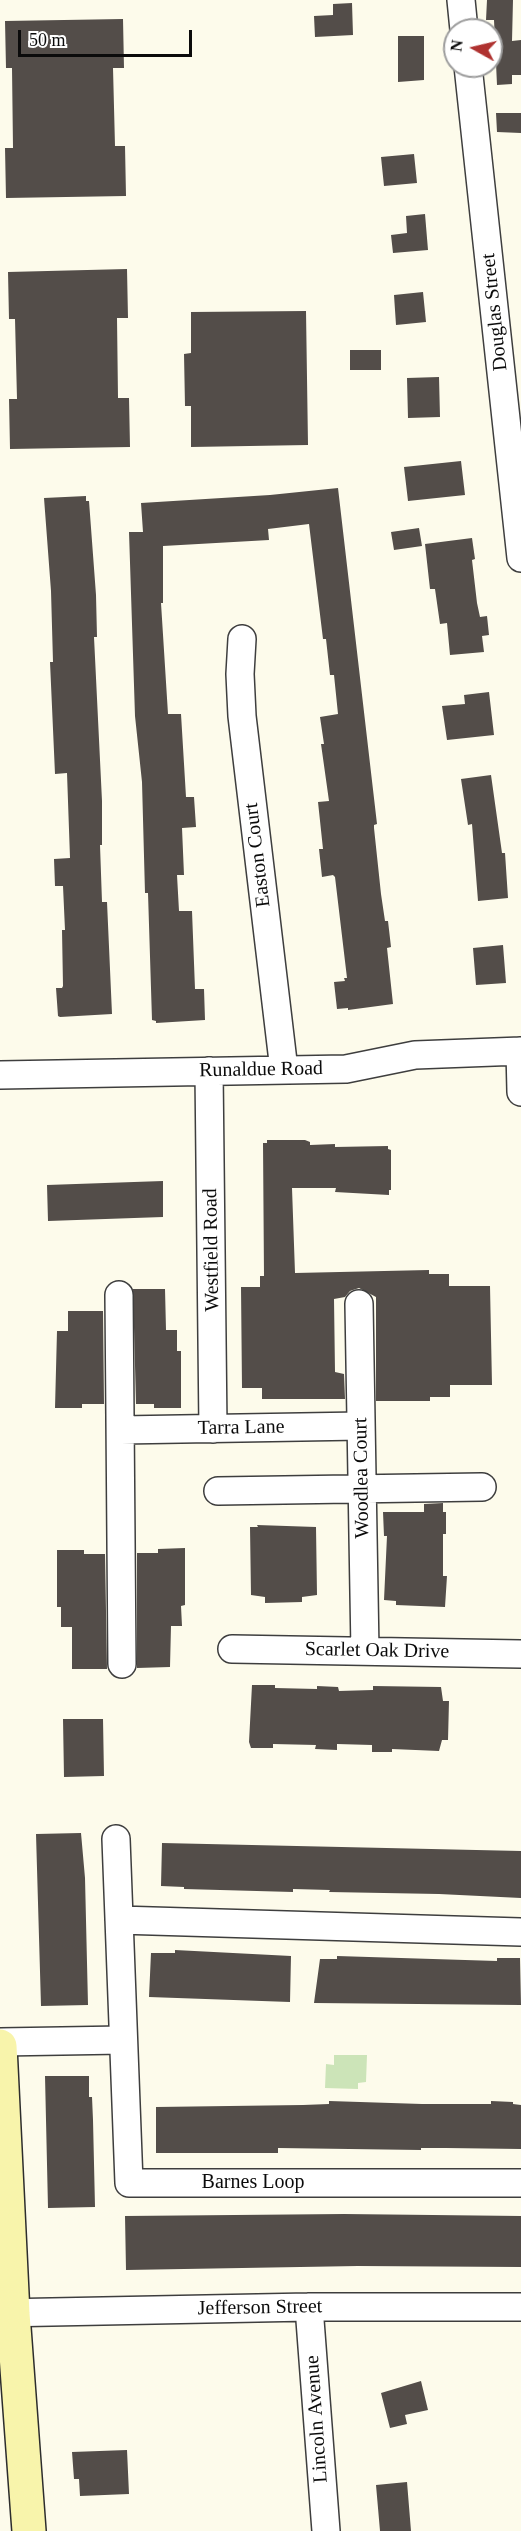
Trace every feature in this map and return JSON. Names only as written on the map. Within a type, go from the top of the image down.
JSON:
[{"type":"street","points":[[461,0],[463,18]]},
{"type":"street","name":"Douglas Street","points":[[469,78],[521,558]]},
{"type":"street","name":"Easton Court","points":[[242,639],[240,674],[242,716],[284,1070]]},
{"type":"street","points":[[520,1051],[521,1092]]},
{"type":"street","name":"Runaldue Road","points":[[0,1075],[346,1069],[415,1055],[443,1052],[520,1051]]},
{"type":"street","name":"Westfield Road","points":[[209,1071],[213,1429]]},
{"type":"street","points":[[119,1295],[122,1664]]},
{"type":"street","name":"Woodlea Court","points":[[360,1304],[364,1651]]},
{"type":"street","name":"Tarra Lane","points":[[120,1431],[361,1426]]},
{"type":"street","points":[[218,1491],[482,1487]]},
{"type":"street","name":"Scarlet Oak Drive","points":[[232,1649],[521,1654]]},
{"type":"street","name":"Barnes Loop","points":[[116,1839],[129,2183],[521,2183]]},
{"type":"street","points":[[119,1920],[521,1932]]},
{"type":"street","points":[[28,2531],[7,2314],[0,2044],[123,2040]]},
{"type":"street","name":"Jefferson Street","points":[[7,2314],[309,2307],[521,2307]]},
{"type":"street","name":"Lincoln Avenue","points":[[309,2307],[326,2531]]},
{"type":"green space","points":[[334,2055],[367,2055],[366,2082],[358,2083],[358,2089],[325,2088],[326,2064],[334,2065]]},
{"type":"building","points":[[487,0],[513,0],[512,41],[521,40],[521,75],[512,75],[512,84],[497,85],[497,78],[503,78],[503,18],[486,18]]},
{"type":"building","points":[[352,3],[353,35],[315,37],[314,16],[333,15],[333,4]]},
{"type":"building","points":[[123,19],[124,68],[113,68],[115,146],[125,146],[126,196],[6,198],[5,148],[13,148],[12,68],[6,68],[5,21]]},
{"type":"building","points":[[398,36],[424,36],[424,80],[398,82]]},
{"type":"building","points":[[496,113],[521,113],[521,133],[497,132]]},
{"type":"building","points":[[414,154],[417,183],[384,186],[381,157]]},
{"type":"building","points":[[425,214],[428,250],[393,253],[391,235],[407,233],[406,216]]},
{"type":"building","points":[[127,269],[128,318],[117,318],[118,398],[129,398],[130,447],[10,449],[9,399],[17,399],[15,319],[9,319],[8,272]]},
{"type":"building","points":[[423,292],[426,322],[396,325],[394,295]]},
{"type":"building","points":[[306,311],[308,445],[191,447],[191,406],[185,406],[184,354],[191,353],[191,312]]},
{"type":"building","points":[[350,350],[381,350],[381,370],[350,370]]},
{"type":"building","points":[[439,377],[440,417],[408,418],[407,378]]},
{"type":"building","points":[[461,461],[465,495],[408,501],[404,467]]},
{"type":"building","points":[[338,488],[377,824],[374,828],[381,894],[385,921],[388,921],[391,947],[387,948],[393,1004],[348,1010],[348,1008],[337,1009],[334,982],[345,981],[344,978],[347,978],[335,877],[333,875],[322,877],[319,849],[323,849],[318,802],[329,801],[321,744],[324,744],[320,717],[338,714],[334,675],[330,675],[326,639],[323,639],[309,524],[268,529],[269,540],[163,546],[163,603],[161,603],[168,714],[181,714],[186,797],[194,797],[196,827],[182,828],[184,875],[177,875],[179,911],[192,911],[195,989],[204,989],[205,1020],[156,1023],[152,1020],[142,782],[135,716],[129,532],[143,532],[141,503],[270,495]]},
{"type":"building","points":[[86,496],[86,501],[89,501],[96,595],[97,637],[94,637],[102,801],[102,845],[100,845],[102,902],[107,902],[112,1014],[60,1017],[58,1016],[56,988],[63,986],[62,930],[65,930],[63,886],[55,886],[54,859],[70,858],[67,773],[55,774],[50,662],[53,662],[51,591],[44,498]]},
{"type":"building","points":[[419,528],[422,546],[394,550],[391,532]]},
{"type":"building","points":[[472,538],[477,603],[480,617],[487,616],[489,635],[482,636],[484,652],[450,655],[447,623],[440,624],[435,589],[430,589],[425,544]]},
{"type":"building","points":[[489,692],[494,735],[447,740],[442,706],[465,704],[464,695]]},
{"type":"building","points":[[491,775],[502,853],[505,853],[508,898],[478,901],[472,824],[468,825],[461,779]]},
{"type":"building","points":[[503,945],[506,983],[476,985],[473,948]]},
{"type":"building","points":[[267,1140],[305,1140],[310,1142],[310,1145],[335,1144],[335,1147],[388,1146],[391,1150],[389,1195],[335,1192],[336,1188],[292,1188],[295,1273],[429,1270],[429,1274],[449,1274],[449,1286],[490,1286],[492,1385],[450,1385],[450,1397],[430,1397],[430,1401],[376,1401],[376,1297],[359,1288],[350,1291],[345,1297],[334,1299],[335,1372],[344,1374],[345,1399],[262,1399],[262,1388],[242,1388],[241,1287],[260,1287],[260,1276],[264,1276],[263,1143],[267,1143]]},
{"type":"building","points":[[163,1181],[163,1217],[48,1221],[47,1185]]},
{"type":"building","points":[[133,1289],[165,1289],[166,1330],[177,1330],[177,1351],[181,1351],[181,1408],[154,1408],[154,1404],[136,1404]]},
{"type":"building","points":[[68,1311],[103,1311],[104,1404],[82,1404],[82,1408],[55,1408],[57,1331],[68,1331]]},
{"type":"building","points":[[443,1503],[443,1512],[446,1512],[446,1534],[443,1534],[443,1576],[447,1576],[445,1607],[396,1605],[396,1601],[384,1600],[387,1536],[384,1536],[383,1512],[424,1512],[424,1504]]},
{"type":"building","points":[[257,1525],[316,1527],[317,1595],[302,1597],[302,1602],[265,1603],[265,1597],[251,1595],[250,1527],[258,1527]]},
{"type":"building","points":[[185,1548],[185,1605],[181,1606],[182,1626],[171,1626],[170,1667],[137,1668],[137,1553],[158,1553],[158,1549]]},
{"type":"building","points":[[57,1550],[84,1550],[84,1554],[105,1554],[107,1669],[72,1669],[72,1627],[61,1627],[61,1607],[57,1607]]},
{"type":"building","points":[[252,1685],[317,1689],[317,1686],[338,1687],[339,1691],[373,1690],[373,1686],[441,1687],[443,1701],[449,1701],[448,1740],[442,1740],[439,1751],[392,1749],[392,1752],[372,1752],[372,1745],[337,1744],[337,1750],[315,1749],[316,1745],[273,1744],[273,1748],[251,1748],[249,1742]]},
{"type":"building","points":[[63,1719],[103,1719],[104,1776],[64,1777]]},
{"type":"building","points":[[81,1833],[85,1878],[88,2005],[41,2006],[36,1834]]},
{"type":"building","points":[[162,1843],[521,1851],[521,1898],[293,1889],[293,1892],[184,1889],[184,1887],[161,1886]]},
{"type":"building","points":[[175,1950],[291,1956],[290,2002],[149,1997],[151,1953],[175,1953]]},
{"type":"building","points":[[337,1956],[497,1961],[497,1958],[520,1958],[521,2005],[314,2003],[320,1959],[337,1959]]},
{"type":"building","points":[[45,2076],[89,2076],[89,2097],[92,2097],[95,2207],[48,2208]]},
{"type":"building","points":[[329,2101],[422,2104],[513,2102],[513,2104],[521,2105],[521,2149],[278,2148],[278,2153],[156,2153],[156,2107],[303,2105],[329,2104]]},
{"type":"building","points":[[344,2214],[521,2216],[521,2267],[358,2266],[126,2270],[125,2216]]},
{"type":"building","points":[[421,2381],[428,2410],[405,2415],[407,2424],[390,2428],[381,2393]]},
{"type":"building","points":[[127,2450],[129,2494],[80,2496],[79,2479],[74,2479],[72,2452]]},
{"type":"building","points":[[407,2482],[411,2531],[380,2531],[376,2485]]}]
